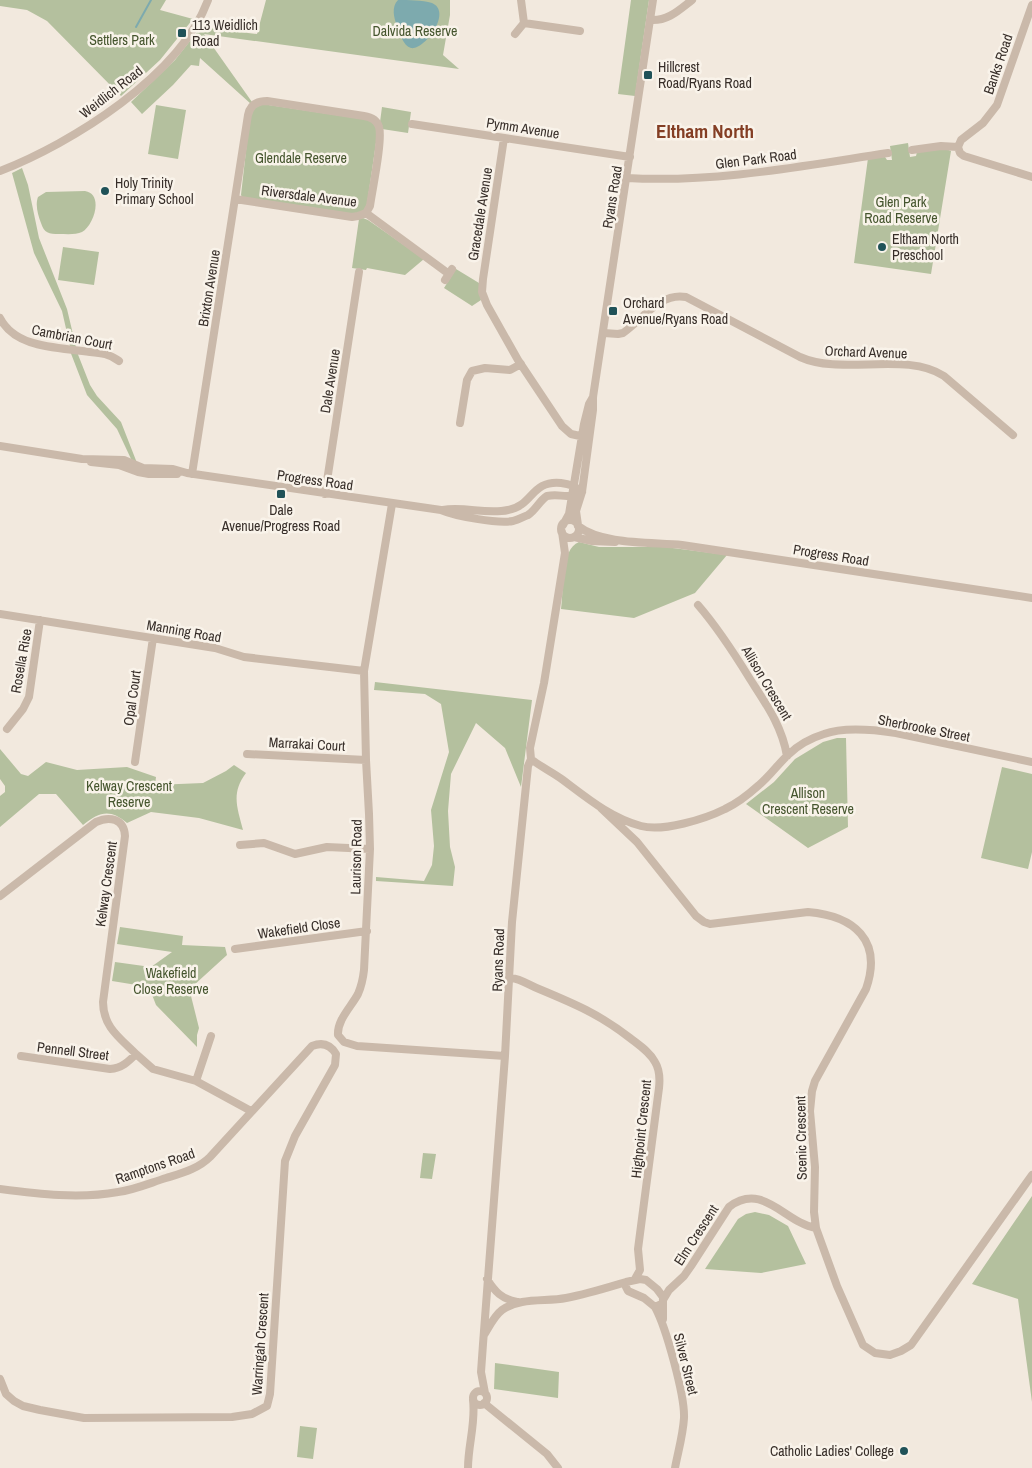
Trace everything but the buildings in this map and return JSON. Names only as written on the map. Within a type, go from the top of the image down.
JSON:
[{"type":"street","name":"Weidlich Road","points":[[0,171],[30,159],[64,141],[91,125],[126,99],[178,49],[194,28],[208,0]]},
{"type":"street","points":[[515,34],[524,23],[522,0]]},
{"type":"street","name":"Ryans Road","points":[[468,1468],[468,1449],[475,1412],[474,1396],[481,1372],[506,1056],[513,913],[528,766],[531,759],[530,748],[544,683],[565,553],[562,529],[569,514],[573,485],[593,410],[593,397],[653,0]]},
{"type":"street","points":[[651,20],[668,18],[692,0]]},
{"type":"street","name":"Banks Road","points":[[958,148],[961,140],[984,123],[997,105],[1032,5]]},
{"type":"street","points":[[524,23],[580,31]]},
{"type":"street","name":"Brixton Avenue","points":[[190,474],[248,115],[252,106],[260,101],[267,102],[368,117],[378,124],[380,139],[370,206],[366,213]]},
{"type":"street","name":"Pymm Avenue","points":[[412,124],[630,157]]},
{"type":"street","name":"Gracedale Avenue","points":[[504,138],[482,294],[521,364]]},
{"type":"street","points":[[912,150],[941,146],[958,148],[964,156],[1032,177]]},
{"type":"street","name":"Glen Park Road","points":[[627,178],[681,179],[728,176],[888,153]]},
{"type":"street","name":"Riversdale Avenue","points":[[235,199],[352,217],[366,213],[448,275]]},
{"type":"street","name":"Dale Avenue","points":[[325,494],[359,271]]},
{"type":"street","name":"Orchard Avenue","points":[[604,333],[620,334],[663,300],[675,296],[686,297],[806,360],[822,363],[913,366],[934,370],[944,376],[1013,435]]},
{"type":"street","name":"Cambrian Court","points":[[0,318],[10,332],[26,341],[105,354],[120,361]]},
{"type":"street","points":[[460,423],[467,380],[472,371],[485,368],[510,370],[521,364],[562,426],[571,434],[585,437]]},
{"type":"street","name":"Ryans Road","points":[[578,526],[576,511],[582,492],[585,437]]},
{"type":"street","name":"Progress Road","points":[[0,446],[82,459],[124,460],[143,468],[173,470],[441,510],[509,510],[520,506],[536,490],[546,484],[573,485]]},
{"type":"street","points":[[573,485],[582,492]]},
{"type":"street","name":"Progress Road","points":[[441,510],[454,515],[498,521],[513,521],[533,511],[547,496],[571,497],[582,492]]},
{"type":"street","name":"Laurison Road","points":[[392,504],[364,671],[370,850],[367,931],[362,983],[339,1025],[338,1035],[344,1042],[357,1046],[506,1056]]},
{"type":"street","points":[[570,521],[575,522],[578,526],[578,533],[574,537],[568,538],[562,529],[570,521]]},
{"type":"street","name":"Progress Road","points":[[578,526],[591,534],[625,541]]},
{"type":"street","name":"Ryans Road","points":[[565,553],[574,537]]},
{"type":"street","name":"Progress Road","points":[[574,537],[592,542],[625,541],[690,546],[1032,598]]},
{"type":"street","name":"Allison Crescent","points":[[698,605],[734,653],[774,716],[784,740],[787,756]]},
{"type":"street","name":"Manning Road","points":[[0,614],[215,648],[244,656],[364,671]]},
{"type":"street","name":"Rosella Rise","points":[[7,729],[29,697],[40,620]]},
{"type":"street","name":"Opal Court","points":[[135,762],[153,638]]},
{"type":"street","name":"Sherbrooke Street","points":[[787,756],[806,741],[830,732],[875,730],[1032,762]]},
{"type":"street","name":"Marrakai Court","points":[[247,754],[366,760]]},
{"type":"street","points":[[531,759],[539,766],[550,770],[601,808],[632,823],[648,828],[663,827],[717,813],[742,799],[773,772],[787,756]]},
{"type":"street","name":"Scenic Crescent","points":[[601,808],[637,842],[696,916],[704,922],[710,924],[808,912],[820,913],[844,920],[866,941],[871,962],[870,976],[866,989],[820,1068],[812,1090],[810,1111],[815,1166],[814,1212],[816,1228],[837,1286],[863,1346],[875,1353],[890,1354],[911,1346],[1032,1175]]},
{"type":"street","name":"Kelway Crescent","points":[[0,896],[96,822],[110,818],[117,820],[123,825],[125,836],[103,1011],[104,1018],[113,1032],[136,1054]]},
{"type":"street","points":[[240,845],[264,843],[295,854],[327,847],[370,850]]},
{"type":"street","name":"Wakefield Close","points":[[234,949],[367,931]]},
{"type":"street","name":"Highpoint Crescent","points":[[510,978],[520,979],[600,1016],[639,1045],[656,1063],[659,1070],[659,1088],[638,1249],[640,1270],[635,1279]]},
{"type":"street","points":[[510,989],[530,985]]},
{"type":"street","points":[[196,1081],[211,1036]]},
{"type":"street","name":"Ramptons Road","points":[[0,1188],[61,1196],[110,1194],[191,1169],[202,1164],[210,1157],[250,1111],[312,1046],[328,1045]]},
{"type":"street","name":"Warringah Crescent","points":[[0,1379],[6,1394],[23,1406],[84,1418],[232,1417],[252,1414],[267,1406],[270,1399],[286,1161],[295,1136],[335,1065],[336,1054],[328,1045]]},
{"type":"street","points":[[136,1054],[148,1066],[158,1072],[196,1081],[250,1111]]},
{"type":"street","name":"Pennell Street","points":[[21,1056],[110,1069],[125,1065],[136,1054]]},
{"type":"street","name":"Elm Crescent","points":[[660,1304],[669,1290],[691,1266],[729,1207],[734,1203],[752,1199],[768,1202],[816,1228]]},
{"type":"street","name":"Highpoint Crescent","points":[[638,1258],[646,1280]]},
{"type":"street","points":[[487,1279],[499,1295],[519,1303]]},
{"type":"street","points":[[483,1336],[498,1313],[507,1307],[519,1303],[564,1298],[597,1291],[635,1279],[646,1280]]},
{"type":"street","name":"Silver Street","points":[[646,1280],[661,1293],[660,1304],[663,1326],[682,1397],[684,1418],[676,1468]]},
{"type":"street","name":"Elm Crescent","points":[[653,1286],[662,1286],[680,1280]]},
{"type":"street","points":[[626,1282],[625,1285],[628,1291]]},
{"type":"street","points":[[597,1291],[628,1291],[660,1304]]},
{"type":"street","name":"Ryans Road","points":[[481,1372],[485,1393]]},
{"type":"street","points":[[483,1404],[486,1398],[485,1393],[481,1391],[474,1396],[476,1404],[483,1404],[505,1420],[547,1454],[558,1468]]},
{"type":"street","name":"Ryans Road","points":[[473,1426],[483,1404]]},
{"type":"green space","name":"Settlers Park","points":[[0,0],[166,0],[160,10],[193,19],[160,60],[121,96],[47,21],[27,10],[0,6]]},
{"type":"green space","name":"Dalvida Reserve","points":[[266,0],[450,0],[450,15],[443,55],[459,69],[204,34],[252,102],[251,104],[200,58],[199,66],[191,65],[142,114],[131,102],[175,60],[201,27],[257,34]]},
{"type":"green space","points":[[631,0],[649,0],[635,96],[618,94]]},
{"type":"green space","name":"Glendale Reserve","points":[[262,104],[369,120],[376,125],[377,136],[367,204],[364,211],[354,214],[242,197],[250,115],[253,109]]},
{"type":"green space","points":[[156,105],[186,110],[178,159],[148,154]]},
{"type":"green space","points":[[382,107],[411,112],[408,133],[382,129],[380,122]]},
{"type":"green space","name":"Glen Park Road Reserve","points":[[908,143],[910,157],[916,156],[917,152],[946,149],[951,151],[931,274],[854,263],[868,158],[885,157],[887,160],[892,160],[890,146]]},
{"type":"green space","points":[[22,168],[28,185],[39,238],[67,309],[76,347],[70,346],[62,311],[34,253],[12,173]]},
{"type":"green space","points":[[85,191],[91,193],[96,203],[90,223],[82,232],[74,234],[52,234],[45,231],[37,210],[37,203],[38,197],[46,192]]},
{"type":"green space","points":[[363,218],[424,259],[405,275],[367,268],[366,270],[352,268],[359,219]]},
{"type":"green space","points":[[63,247],[99,252],[94,285],[58,280]]},
{"type":"green space","points":[[456,269],[479,283],[481,300],[472,306],[444,288]]},
{"type":"green space","points":[[70,351],[77,352],[90,385],[97,396],[121,422],[137,463],[132,461],[117,429],[87,395]]},
{"type":"green space","points":[[579,542],[599,547],[665,547],[727,555],[695,593],[634,618],[561,609],[566,562],[573,546]]},
{"type":"green space","points":[[375,682],[532,700],[521,787],[505,748],[476,723],[451,774],[448,811],[450,847],[455,867],[453,886],[376,881],[376,877],[424,881],[432,865],[434,846],[431,810],[449,752],[441,704],[425,694],[374,690]]},
{"type":"green space","name":"Allison Crescent Reserve","points":[[837,738],[846,738],[848,827],[808,848],[746,804],[774,782],[795,759],[823,742]]},
{"type":"green space","name":"Kelway Crescent Reserve","points":[[0,749],[21,774],[28,776],[46,762],[77,770],[127,767],[156,777],[155,785],[203,783],[234,765],[246,773],[238,787],[237,794],[237,807],[243,830],[199,818],[151,812],[127,823],[115,815],[99,815],[83,825],[56,794],[39,794],[0,827],[0,796],[5,792],[5,786],[0,779]]},
{"type":"green space","points":[[1002,767],[1032,774],[1032,852],[1028,869],[981,858]]},
{"type":"green space","name":"Wakefield Close Reserve","points":[[120,927],[183,936],[182,945],[225,947],[227,955],[193,986],[190,992],[199,1028],[197,1047],[156,1005],[149,987],[112,981],[115,962],[151,967],[172,952],[117,944]]},
{"type":"green space","points":[[423,1153],[436,1154],[432,1179],[420,1178]]},
{"type":"green space","points":[[1032,1196],[1032,1402],[1018,1299],[972,1284]]},
{"type":"green space","points":[[755,1212],[769,1215],[788,1226],[806,1264],[761,1273],[705,1269],[738,1219],[746,1214]]},
{"type":"green space","points":[[495,1363],[559,1372],[558,1398],[494,1389]]},
{"type":"green space","points":[[300,1426],[317,1428],[313,1459],[297,1457]]},
{"type":"water","points":[[398,0],[428,2],[438,8],[438,22],[423,44],[411,48],[404,42],[394,13],[394,6]]},
{"type":"waterway","points":[[136,27],[151,0]]},
{"type":"place","name":"113 Weidlich Road","points":[[182,33]]},
{"type":"place","name":"Hillcrest Road/Ryans Road","points":[[648,75]]},
{"type":"place","name":"Holy Trinity Primary School","points":[[105,191]]},
{"type":"place","name":"Eltham North Preschool","points":[[882,247]]},
{"type":"place","name":"Orchard Avenue/Ryans Road","points":[[613,311]]},
{"type":"place","name":"Dale Avenue/Progress Road","points":[[281,494]]},
{"type":"place","name":"Catholic Ladies' College","points":[[904,1451]]},
{"type":"district","name":"Eltham North","points":[[705,131]]}]
